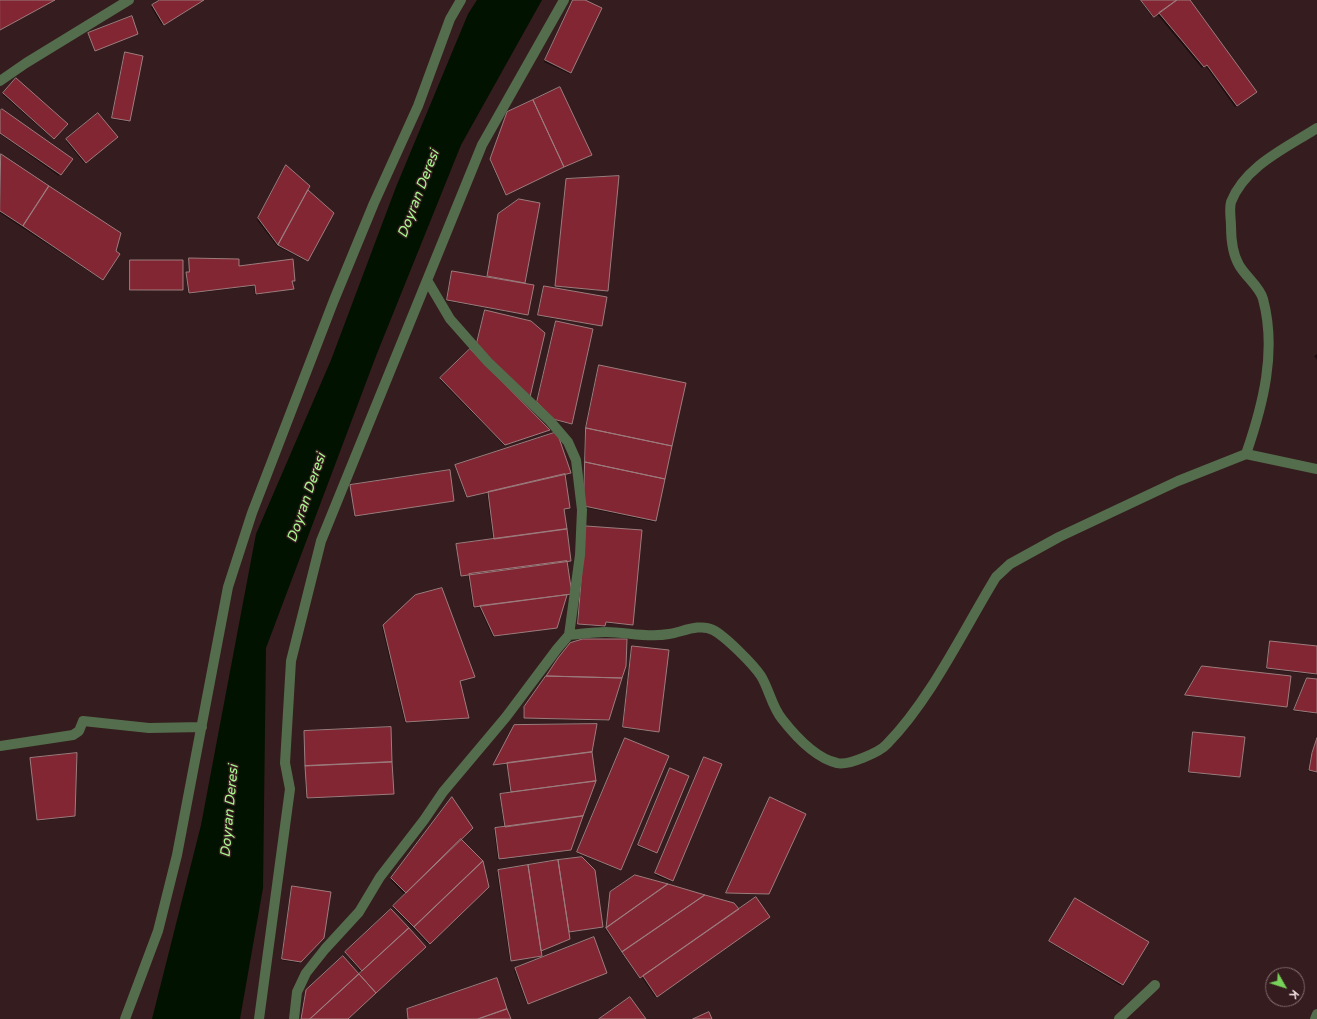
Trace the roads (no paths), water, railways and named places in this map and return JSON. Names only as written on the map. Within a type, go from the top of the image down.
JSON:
[{"type":"street","points":[[0,81],[26,63],[128,0]]},
{"type":"street","points":[[125,1019],[158,931],[178,855],[228,587],[252,513],[334,300],[374,203],[418,106],[450,20],[461,0]]},
{"type":"street","points":[[259,1019],[290,789],[285,763],[291,661],[321,541],[482,145],[564,0]]},
{"type":"street","points":[[1246,454],[1261,411],[1267,378],[1269,332],[1263,298],[1238,264],[1231,241],[1231,203],[1245,177],[1317,128]]},
{"type":"street","points":[[294,1019],[297,992],[306,973],[325,949],[359,912],[380,877],[424,820],[443,792],[506,717],[569,635],[580,555],[582,510],[576,460],[568,442],[550,420],[488,362],[450,319],[427,280]]},
{"type":"street","points":[[569,635],[606,632],[643,636],[668,634],[699,627],[711,629],[724,638],[760,675],[781,718],[802,742],[820,757],[839,764],[853,762],[886,746],[902,727],[925,696],[996,578],[1010,564],[1059,537],[1178,481],[1246,454],[1317,470]]},
{"type":"street","points":[[0,746],[73,735],[79,731],[83,721],[149,728],[202,727]]},
{"type":"street","points":[[1119,1019],[1154,985]]},
{"type":"street","points":[[1315,1019],[1317,1014]]},
{"type":"water","name":"Doyran Deresi","points":[[477,0],[542,0],[461,145],[376,356],[266,648],[263,888],[240,1019],[152,1019],[201,825],[256,534],[331,360],[396,187],[468,14]]}]
